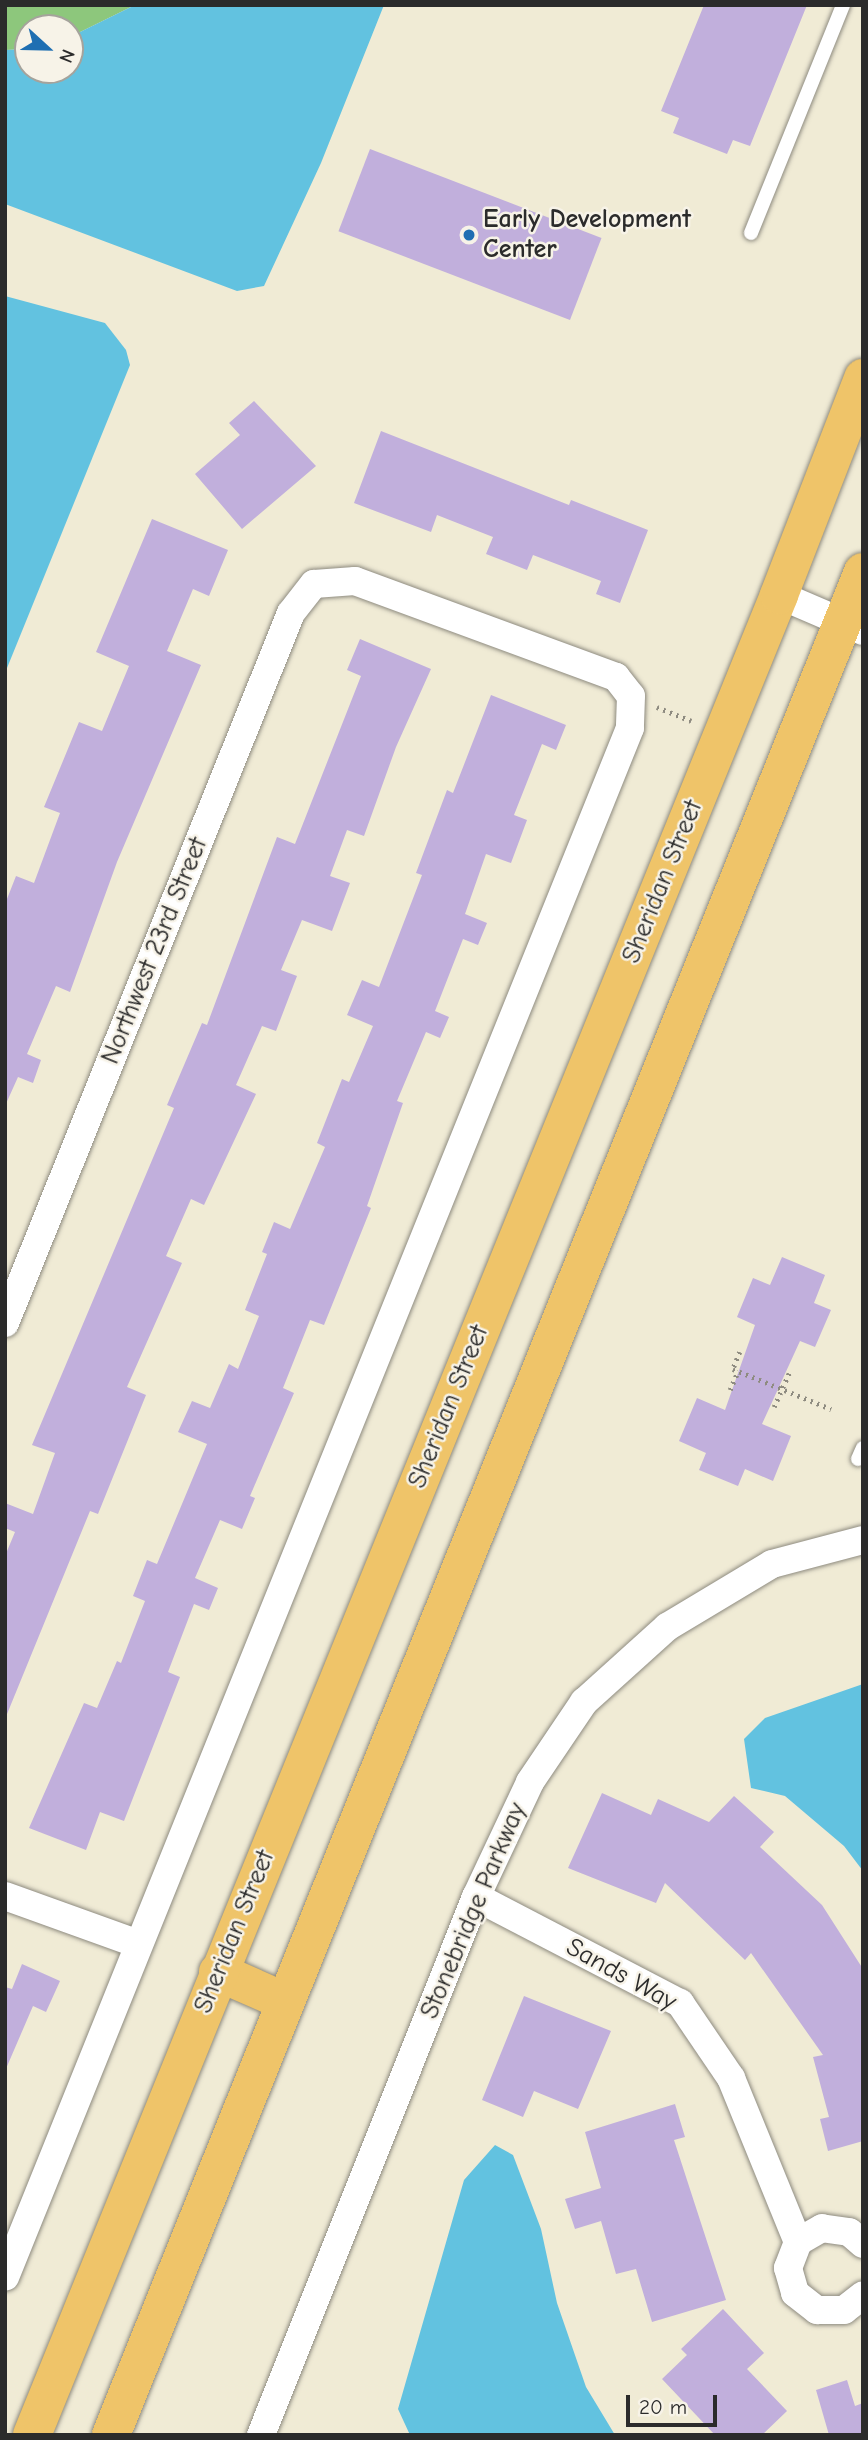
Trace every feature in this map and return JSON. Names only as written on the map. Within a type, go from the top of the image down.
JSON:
[{"type":"main road","name":"Sheridan Street","points":[[32,2435],[723,734],[863,378]]},
{"type":"main road","points":[[111,2435],[286,2002],[857,623],[863,572]]},
{"type":"main road","points":[[219,1972],[286,2002]]},
{"type":"street","name":"Northwest 23rd Street","points":[[5,1323],[291,613],[314,584],[355,581],[616,677],[631,696]]},
{"type":"street","points":[[779,595],[857,623]]},
{"type":"street","points":[[5,2277],[630,728],[631,696]]},
{"type":"street","name":"Stonebridge Parkway","points":[[261,2435],[476,1897],[530,1782],[584,1702],[667,1627],[772,1564],[863,1539]]},
{"type":"street","points":[[5,1896],[138,1944]]},
{"type":"street","name":"Sands Way","points":[[476,1897],[680,2003],[731,2078],[798,2242]]},
{"type":"street","points":[[863,2244],[836,2228],[822,2228],[798,2242],[791,2254],[790,2281],[805,2304],[830,2312],[844,2310],[863,2295]]},
{"type":"lane","points":[[751,233],[844,5]]},
{"type":"path","points":[[631,696],[723,734]]},
{"type":"path","points":[[740,1352],[733,1369],[831,1409]]},
{"type":"path","points":[[730,1390],[738,1371]]},
{"type":"path","points":[[774,1407],[789,1373]]},
{"type":"green space","points":[[5,5],[135,5],[84,30],[84,14],[14,14],[14,50],[5,50]]},
{"type":"water","points":[[135,5],[384,5],[321,163],[264,286],[237,291],[5,204],[5,50],[14,50],[14,84],[84,84],[84,30]]},
{"type":"water","points":[[5,296],[105,323],[126,350],[130,365],[5,673]]},
{"type":"water","points":[[863,1684],[863,1871],[844,1846],[785,1796],[751,1788],[744,1739],[765,1718]]},
{"type":"water","points":[[495,2145],[513,2155],[541,2229],[557,2303],[586,2387],[615,2435],[410,2435],[398,2409],[464,2180]]},
{"type":"building","points":[[704,5],[807,5],[750,146],[733,140],[727,154],[673,133],[679,118],[661,111]]},
{"type":"building","name":"Early Development Center","points":[[370,149],[602,238],[570,320],[338,231]]},
{"type":"building","points":[[254,401],[316,466],[242,529],[195,474],[240,435],[229,423]]},
{"type":"building","points":[[381,431],[569,505],[571,500],[648,530],[620,603],[596,594],[601,581],[533,555],[527,570],[486,554],[493,537],[437,515],[431,532],[354,503]]},
{"type":"building","points":[[152,519],[228,550],[209,596],[193,589],[167,651],[201,665],[117,862],[70,992],[56,986],[27,1054],[41,1060],[33,1083],[18,1077],[5,1106],[5,904],[16,876],[34,883],[60,813],[44,807],[79,722],[102,731],[129,666],[96,652]]},
{"type":"building","points":[[360,639],[431,669],[396,747],[364,836],[347,830],[330,876],[350,883],[332,931],[302,920],[281,970],[297,976],[276,1031],[262,1026],[236,1085],[256,1094],[204,1205],[191,1199],[166,1256],[182,1263],[127,1387],[146,1395],[98,1514],[90,1511],[5,1719],[5,1556],[15,1532],[5,1528],[5,1503],[33,1514],[55,1453],[32,1445],[174,1108],[167,1105],[202,1023],[207,1025],[277,837],[295,844],[361,676],[347,670]]},
{"type":"building","points":[[491,695],[566,725],[556,750],[542,744],[514,815],[527,820],[511,863],[486,854],[465,914],[487,923],[478,945],[463,939],[435,1011],[449,1017],[440,1038],[426,1032],[397,1101],[403,1103],[367,1206],[371,1208],[324,1325],[310,1320],[283,1388],[294,1393],[250,1496],[255,1498],[242,1529],[220,1520],[195,1578],[218,1588],[209,1610],[194,1604],[168,1672],[180,1677],[124,1821],[100,1812],[86,1850],[29,1828],[84,1703],[97,1708],[117,1661],[121,1663],[145,1601],[133,1596],[147,1560],[157,1564],[207,1444],[178,1432],[192,1401],[210,1408],[229,1364],[238,1369],[259,1316],[245,1310],[267,1254],[262,1252],[274,1222],[290,1229],[325,1147],[317,1143],[342,1079],[349,1082],[373,1026],[347,1015],[362,980],[379,987],[422,875],[416,873],[447,790],[453,793]]},
{"type":"building","points":[[782,1257],[825,1275],[814,1303],[831,1310],[815,1347],[800,1341],[762,1424],[791,1436],[773,1481],[745,1469],[738,1486],[699,1470],[706,1453],[679,1441],[697,1398],[725,1410],[755,1325],[737,1317],[753,1278],[770,1285]]},
{"type":"building","points":[[602,1793],[651,1815],[658,1799],[709,1822],[734,1796],[774,1832],[760,1847],[822,1905],[863,1969],[863,2141],[828,2151],[820,2119],[829,2117],[813,2057],[823,2055],[751,1953],[745,1960],[665,1883],[656,1903],[568,1868]]},
{"type":"building","points":[[22,1964],[60,1981],[46,2012],[33,2006],[5,2071],[5,1987],[12,1989]]},
{"type":"building","points":[[524,1996],[611,2031],[578,2109],[534,2091],[523,2117],[482,2100]]},
{"type":"building","points":[[675,2104],[685,2137],[674,2140],[726,2300],[652,2322],[636,2269],[616,2274],[601,2221],[575,2229],[565,2199],[601,2188],[585,2132]]},
{"type":"building","points":[[723,2309],[764,2353],[747,2369],[787,2411],[762,2435],[715,2435],[662,2379],[687,2355],[681,2349]]},
{"type":"building","points":[[847,2380],[855,2406],[863,2403],[863,2435],[829,2435],[816,2390]]},
{"type":"place","name":"Early Development Center","points":[[469,235]]}]
